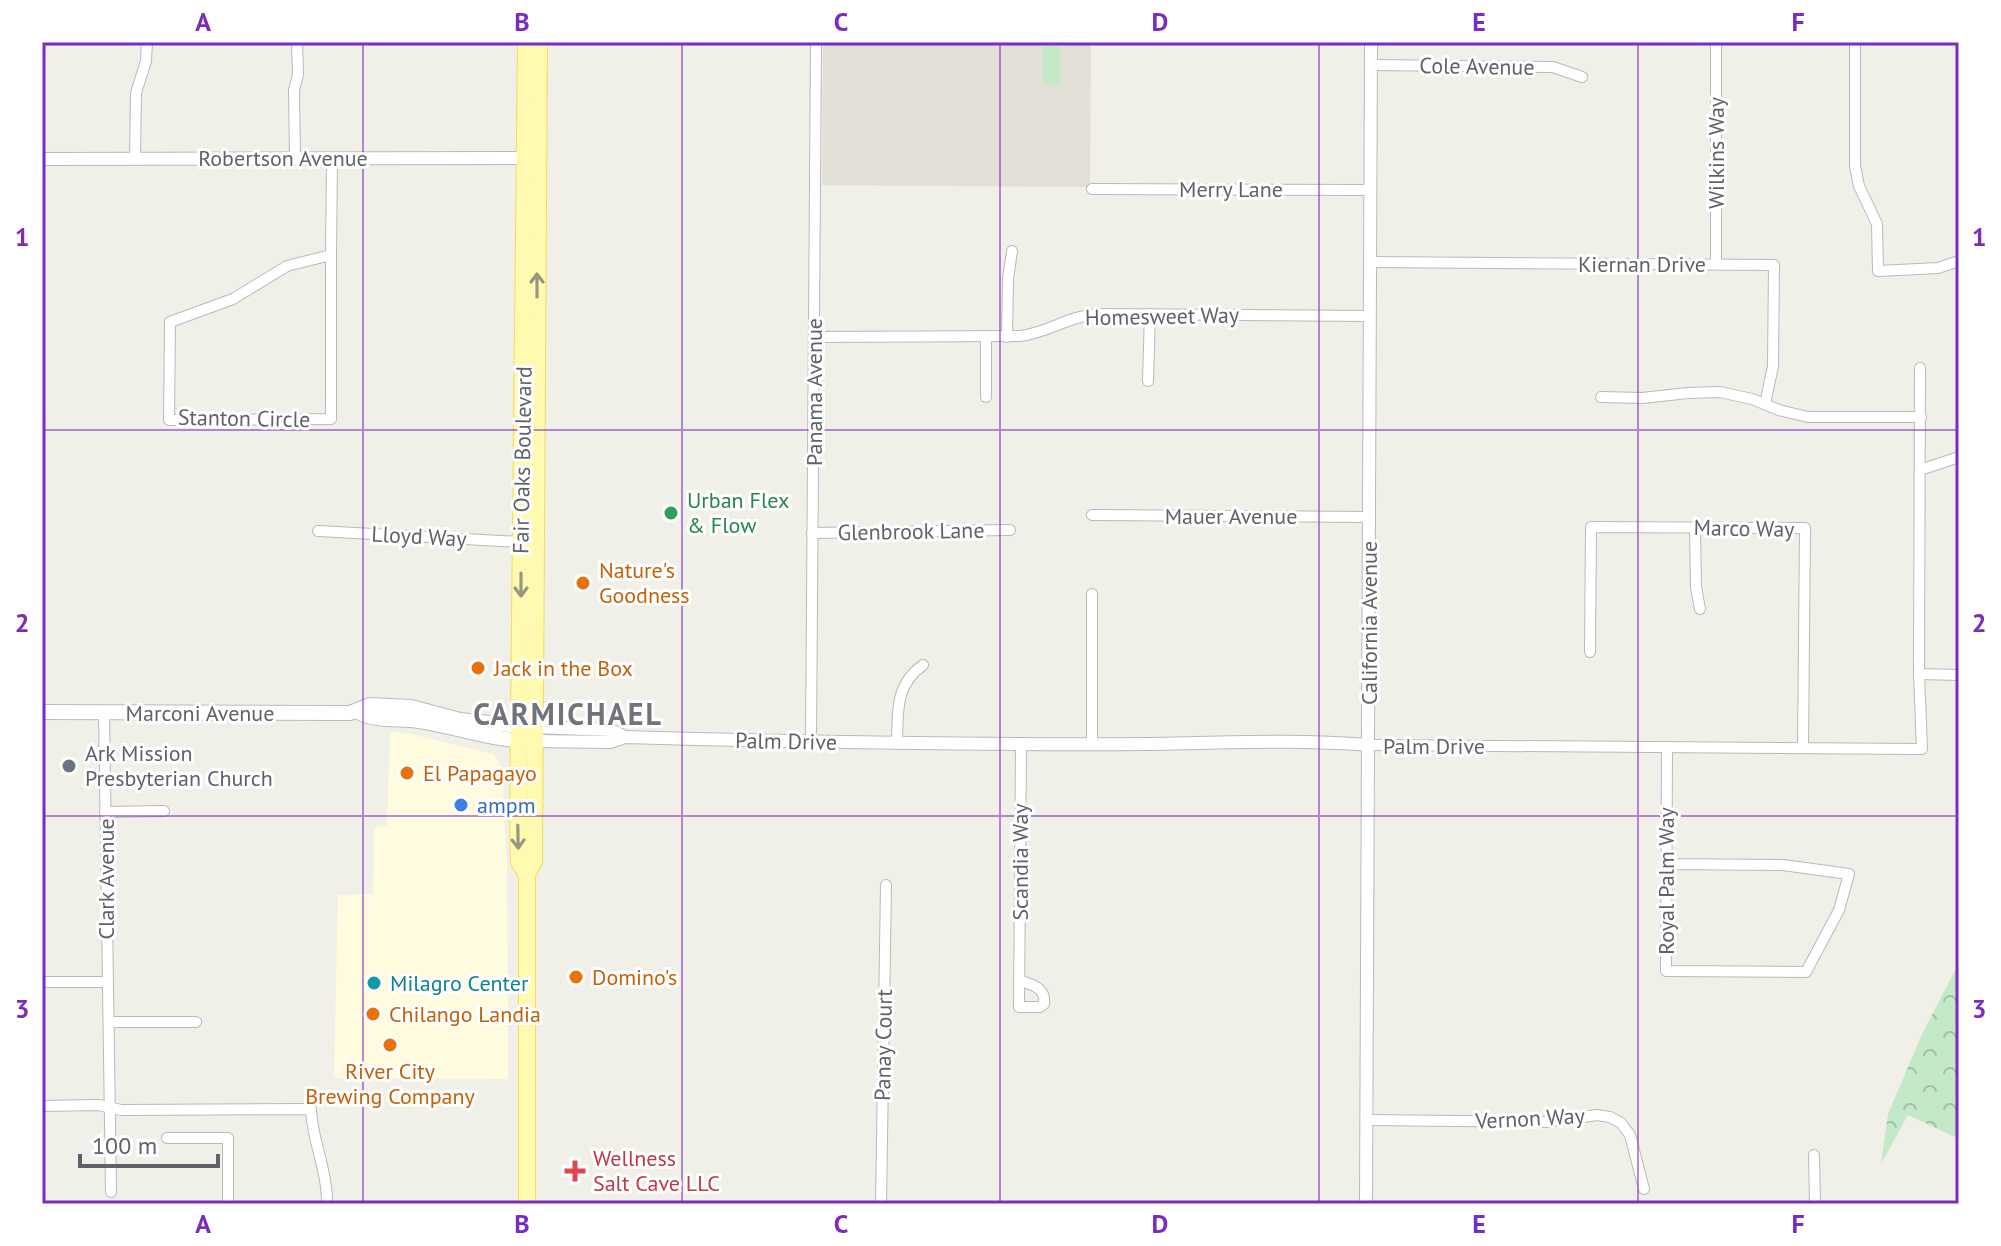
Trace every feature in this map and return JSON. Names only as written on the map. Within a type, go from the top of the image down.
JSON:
[{"type":"main road","name":"Fair Oaks Boulevard","points":[[526,42],[532,158],[535,558],[519,862],[527,875],[527,1204]]},
{"type":"main road","name":"Fair Oaks Boulevard","points":[[526,734],[521,542],[532,158],[539,42]]},
{"type":"main road","points":[[523,446],[528,457],[530,550],[535,558]]},
{"type":"main road","name":"Marconi Avenue","points":[[42,712],[358,712],[370,705],[411,707],[526,734]]},
{"type":"street","points":[[135,159],[136,93],[146,61],[147,42]]},
{"type":"street","points":[[295,158],[297,42]]},
{"type":"street","name":"Panama Avenue","points":[[811,741],[816,42]]},
{"type":"street","name":"California Avenue","points":[[1366,1204],[1371,42]]},
{"type":"street","name":"Wilkins Way","points":[[1716,42],[1716,264]]},
{"type":"street","points":[[1855,42],[1855,166],[1859,186],[1877,224],[1878,271],[1938,268],[1959,261]]},
{"type":"street","name":"Cole Avenue","points":[[1371,65],[1553,67],[1582,77]]},
{"type":"street","name":"Stanton Circle","points":[[331,255],[287,266],[233,299],[170,322],[169,420],[331,419],[332,158]]},
{"type":"street","name":"Robertson Avenue","points":[[42,159],[532,158]]},
{"type":"street","name":"Merry Lane","points":[[1092,189],[1370,190]]},
{"type":"street","points":[[1007,337],[1012,251]]},
{"type":"street","name":"Kiernan Drive","points":[[1370,262],[1774,265],[1773,366],[1765,404]]},
{"type":"street","name":"Homesweet Way","points":[[814,337],[905,339],[931,335],[1032,335],[1089,314],[1370,316]]},
{"type":"street","points":[[1148,381],[1150,314]]},
{"type":"street","points":[[986,336],[986,397]]},
{"type":"street","name":"Palm Drive","points":[[526,734],[611,730],[625,737],[811,741],[1322,741],[1369,745],[1922,749],[1919,674],[1920,368]]},
{"type":"street","points":[[1601,397],[1642,398],[1704,392],[1736,395],[1808,417],[1921,417]]},
{"type":"street","points":[[1920,470],[1959,457]]},
{"type":"street","name":"Mauer Avenue","points":[[1092,515],[1369,517]]},
{"type":"street","name":"Marco Way","points":[[1590,652],[1591,527],[1805,528],[1803,747]]},
{"type":"street","points":[[1695,527],[1696,587],[1700,609]]},
{"type":"street","name":"Glenbrook Lane","points":[[812,533],[1010,530]]},
{"type":"street","name":"Lloyd Way","points":[[318,531],[521,542]]},
{"type":"street","points":[[1092,594],[1092,743]]},
{"type":"street","points":[[897,742],[900,694],[910,676],[923,665]]},
{"type":"street","points":[[1919,674],[1959,675]]},
{"type":"street","name":"Clark Avenue","points":[[104,712],[111,1192]]},
{"type":"street","name":"Scandia Way","points":[[1019,980],[1021,743]]},
{"type":"street","name":"Royal Palm Way","points":[[1666,864],[1783,865],[1849,874],[1839,910],[1806,972],[1666,971],[1666,864],[1667,747]]},
{"type":"street","points":[[105,812],[164,811]]},
{"type":"street","name":"Panay Court","points":[[881,1204],[886,885]]},
{"type":"street","points":[[42,982],[106,982]]},
{"type":"street","points":[[110,1022],[196,1022]]},
{"type":"street","points":[[42,1106],[99,1105],[121,1110],[311,1109],[314,1140],[326,1176],[327,1198]]},
{"type":"street","name":"Vernon Way","points":[[1367,1120],[1547,1122],[1597,1115],[1610,1117],[1621,1123],[1630,1135],[1644,1189]]},
{"type":"street","points":[[167,1138],[228,1138],[228,1204]]},
{"type":"street","points":[[1814,1155],[1815,1204]]},
{"type":"shaded area","points":[[823,42],[1091,42],[1090,187],[822,185]]},
{"type":"shaded area","points":[[390,732],[493,754],[502,768],[507,873],[508,1079],[334,1078],[338,895],[373,894],[374,827],[387,826]]},
{"type":"green space","points":[[1043,42],[1060,42],[1060,85],[1043,85]]},
{"type":"green space","points":[[1959,963],[1959,1139],[1908,1115],[1881,1164],[1888,1114],[1922,1034]]},
{"type":"place","name":"Urban Flex & Flow","points":[[671,513]]},
{"type":"place","name":"Nature's Goodness","points":[[583,583]]},
{"type":"place","name":"Jack in the Box","points":[[478,668]]},
{"type":"place","name":"Ark Mission Presbyterian Church","points":[[69,766]]},
{"type":"place","name":"El Papagayo","points":[[407,773]]},
{"type":"place","name":"ampm","points":[[461,805]]},
{"type":"place","name":"Domino's","points":[[576,977]]},
{"type":"place","name":"Milagro Center","points":[[374,983]]},
{"type":"place","name":"Chilango Landia","points":[[373,1014]]},
{"type":"place","name":"River City Brewing Company","points":[[390,1045]]},
{"type":"place","name":"Wellness Salt Cave LLC","points":[[575,1171]]},
{"type":"district","name":"CARMICHAEL","points":[[568,715]]}]
